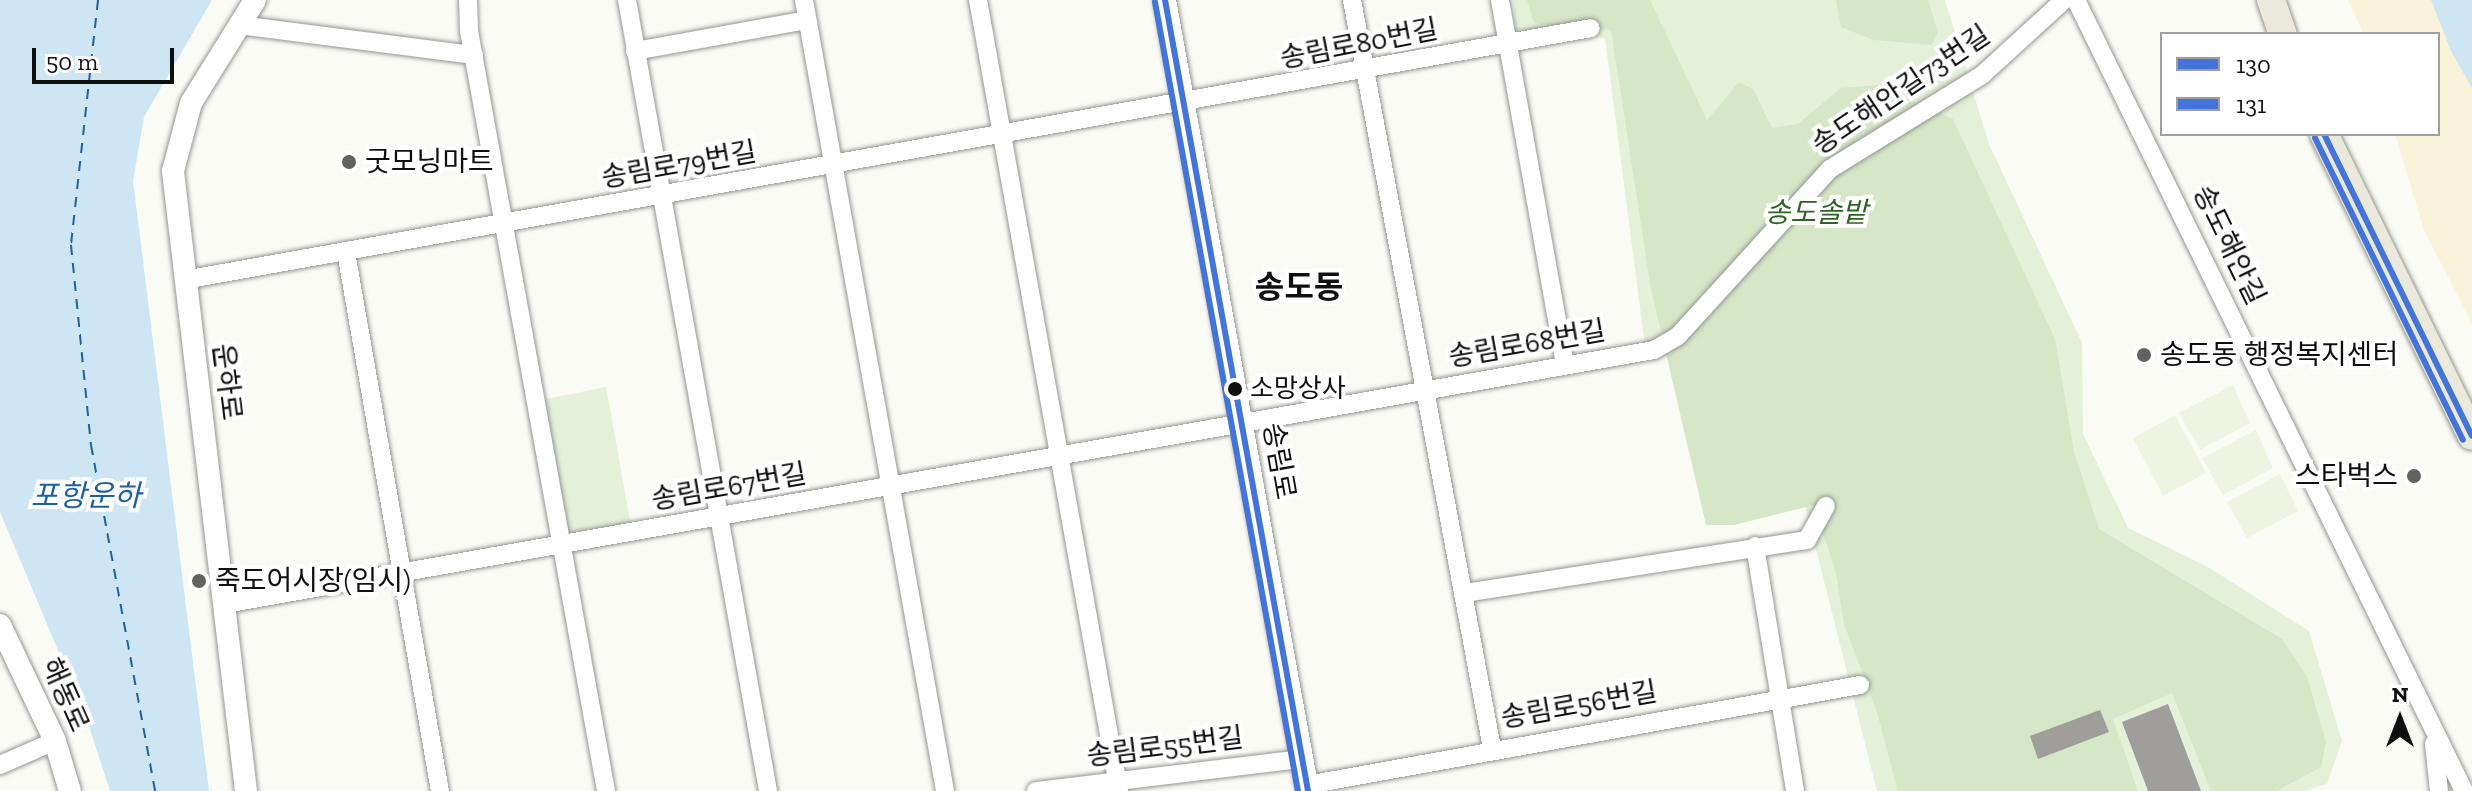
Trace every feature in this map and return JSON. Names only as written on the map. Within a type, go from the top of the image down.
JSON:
[{"type":"main road","points":[[2271,0],[2282,32]]},
{"type":"main road","points":[[2325,136],[2472,436]]},
{"type":"street","name":"운하로","points":[[246,791],[174,193],[176,148],[191,103],[255,0]]},
{"type":"street","points":[[468,0],[474,55],[606,791]]},
{"type":"street","points":[[627,0],[768,791]]},
{"type":"street","points":[[804,0],[945,791]]},
{"type":"street","points":[[978,0],[1118,786]]},
{"type":"street","name":"송림로","points":[[1165,0],[1308,788]]},
{"type":"street","points":[[1352,0],[1492,748]]},
{"type":"street","points":[[1500,0],[1565,365]]},
{"type":"street","name":"송도해안길73번길","points":[[1772,229],[1830,169],[1982,75],[2064,0]]},
{"type":"street","name":"송도해안길","points":[[2076,0],[2401,657],[2432,733],[2464,791]]},
{"type":"street","points":[[635,51],[807,20]]},
{"type":"street","points":[[239,25],[474,55]]},
{"type":"street","name":"송림로80번길","points":[[1184,105],[1591,28]]},
{"type":"street","name":"송림로79번길","points":[[184,280],[1184,105]]},
{"type":"street","name":"송림로68번길","points":[[1242,423],[1667,345],[1772,229]]},
{"type":"street","points":[[346,252],[440,791]]},
{"type":"street","name":"송림로67번길","points":[[225,604],[718,519],[1242,423]]},
{"type":"street","points":[[1465,593],[1807,540],[1826,506]]},
{"type":"street","points":[[1755,546],[1795,791]]},
{"type":"street","name":"해동로","points":[[0,625],[6,656],[55,741],[70,791]]},
{"type":"street","name":"송림로56번길","points":[[1308,788],[1492,748],[1860,685]]},
{"type":"street","name":"송도해안길","points":[[2432,733],[2439,791]]},
{"type":"street","points":[[0,765],[55,741]]},
{"type":"street","name":"송림로55번길","points":[[1036,791],[1118,786],[1301,759]]},
{"type":"green space","name":"송도솔밭","points":[[1513,0],[1945,0],[1989,144],[2082,343],[2083,434],[2128,528],[2208,567],[2309,631],[2342,741],[2327,784],[2305,791],[1877,791],[1800,486],[1681,344],[1645,346],[1605,38],[1516,29]]},
{"type":"green space","name":"송도솔밭","points":[[1527,0],[1650,0],[1707,120],[1739,82],[1753,89],[1772,128],[1798,124],[1841,88],[1877,85],[1953,119],[2055,339],[2074,452],[2099,529],[2282,639],[2307,677],[2326,742],[2321,767],[2277,791],[2211,791],[2172,693],[2113,719],[2138,791],[1898,791],[1877,712],[1844,624],[1836,573],[1814,505],[1734,525],[1706,525],[1651,289],[1611,30],[1534,23]]},
{"type":"green space","points":[[1836,0],[1928,0],[1938,32],[1932,45],[1874,40],[1841,27]]},
{"type":"green space","points":[[2233,385],[2250,423],[2200,450],[2179,413]]},
{"type":"green space","points":[[606,387],[631,526],[565,537],[541,400]]},
{"type":"green space","points":[[2175,415],[2206,473],[2163,496],[2133,438]]},
{"type":"green space","points":[[2256,430],[2273,468],[2223,495],[2202,458]]},
{"type":"green space","points":[[2280,474],[2298,511],[2247,538],[2227,502]]},
{"type":"sand","points":[[2348,0],[2431,0],[2472,88],[2472,324],[2424,230],[2396,136],[2440,136],[2440,32],[2363,32]]},
{"type":"water","name":"포항운하","points":[[0,0],[212,0],[144,117],[133,181],[209,791],[110,791],[86,717],[0,512]]},
{"type":"water","points":[[2431,0],[2472,0],[2472,88],[2451,51]]},
{"type":"building","points":[[2168,704],[2201,791],[2148,791],[2122,722]]},
{"type":"building","points":[[2100,710],[2109,732],[2038,759],[2030,736]]},
{"type":"ferry route","points":[[98,0],[71,245],[91,445],[155,791]]},
{"type":"transit line","name":"130","points":[[1165,0],[1308,791]]},
{"type":"transit line","name":"131","points":[[1155,2],[1298,791]]},
{"type":"transit line","name":"130","points":[[2325,136],[2472,436]]},
{"type":"transit line","name":"131","points":[[2315,138],[2463,440]]},
{"type":"place","name":"굿모닝마트","points":[[349,162]]},
{"type":"place","name":"송도동 행정복지센터","points":[[2144,355]]},
{"type":"place","name":"소망상사","points":[[1235,389]]},
{"type":"place","name":"스타벅스","points":[[2414,476]]},
{"type":"place","name":"죽도어시장(임시)","points":[[199,581]]},
{"type":"district","name":"송도동","points":[[1299,287]]}]
